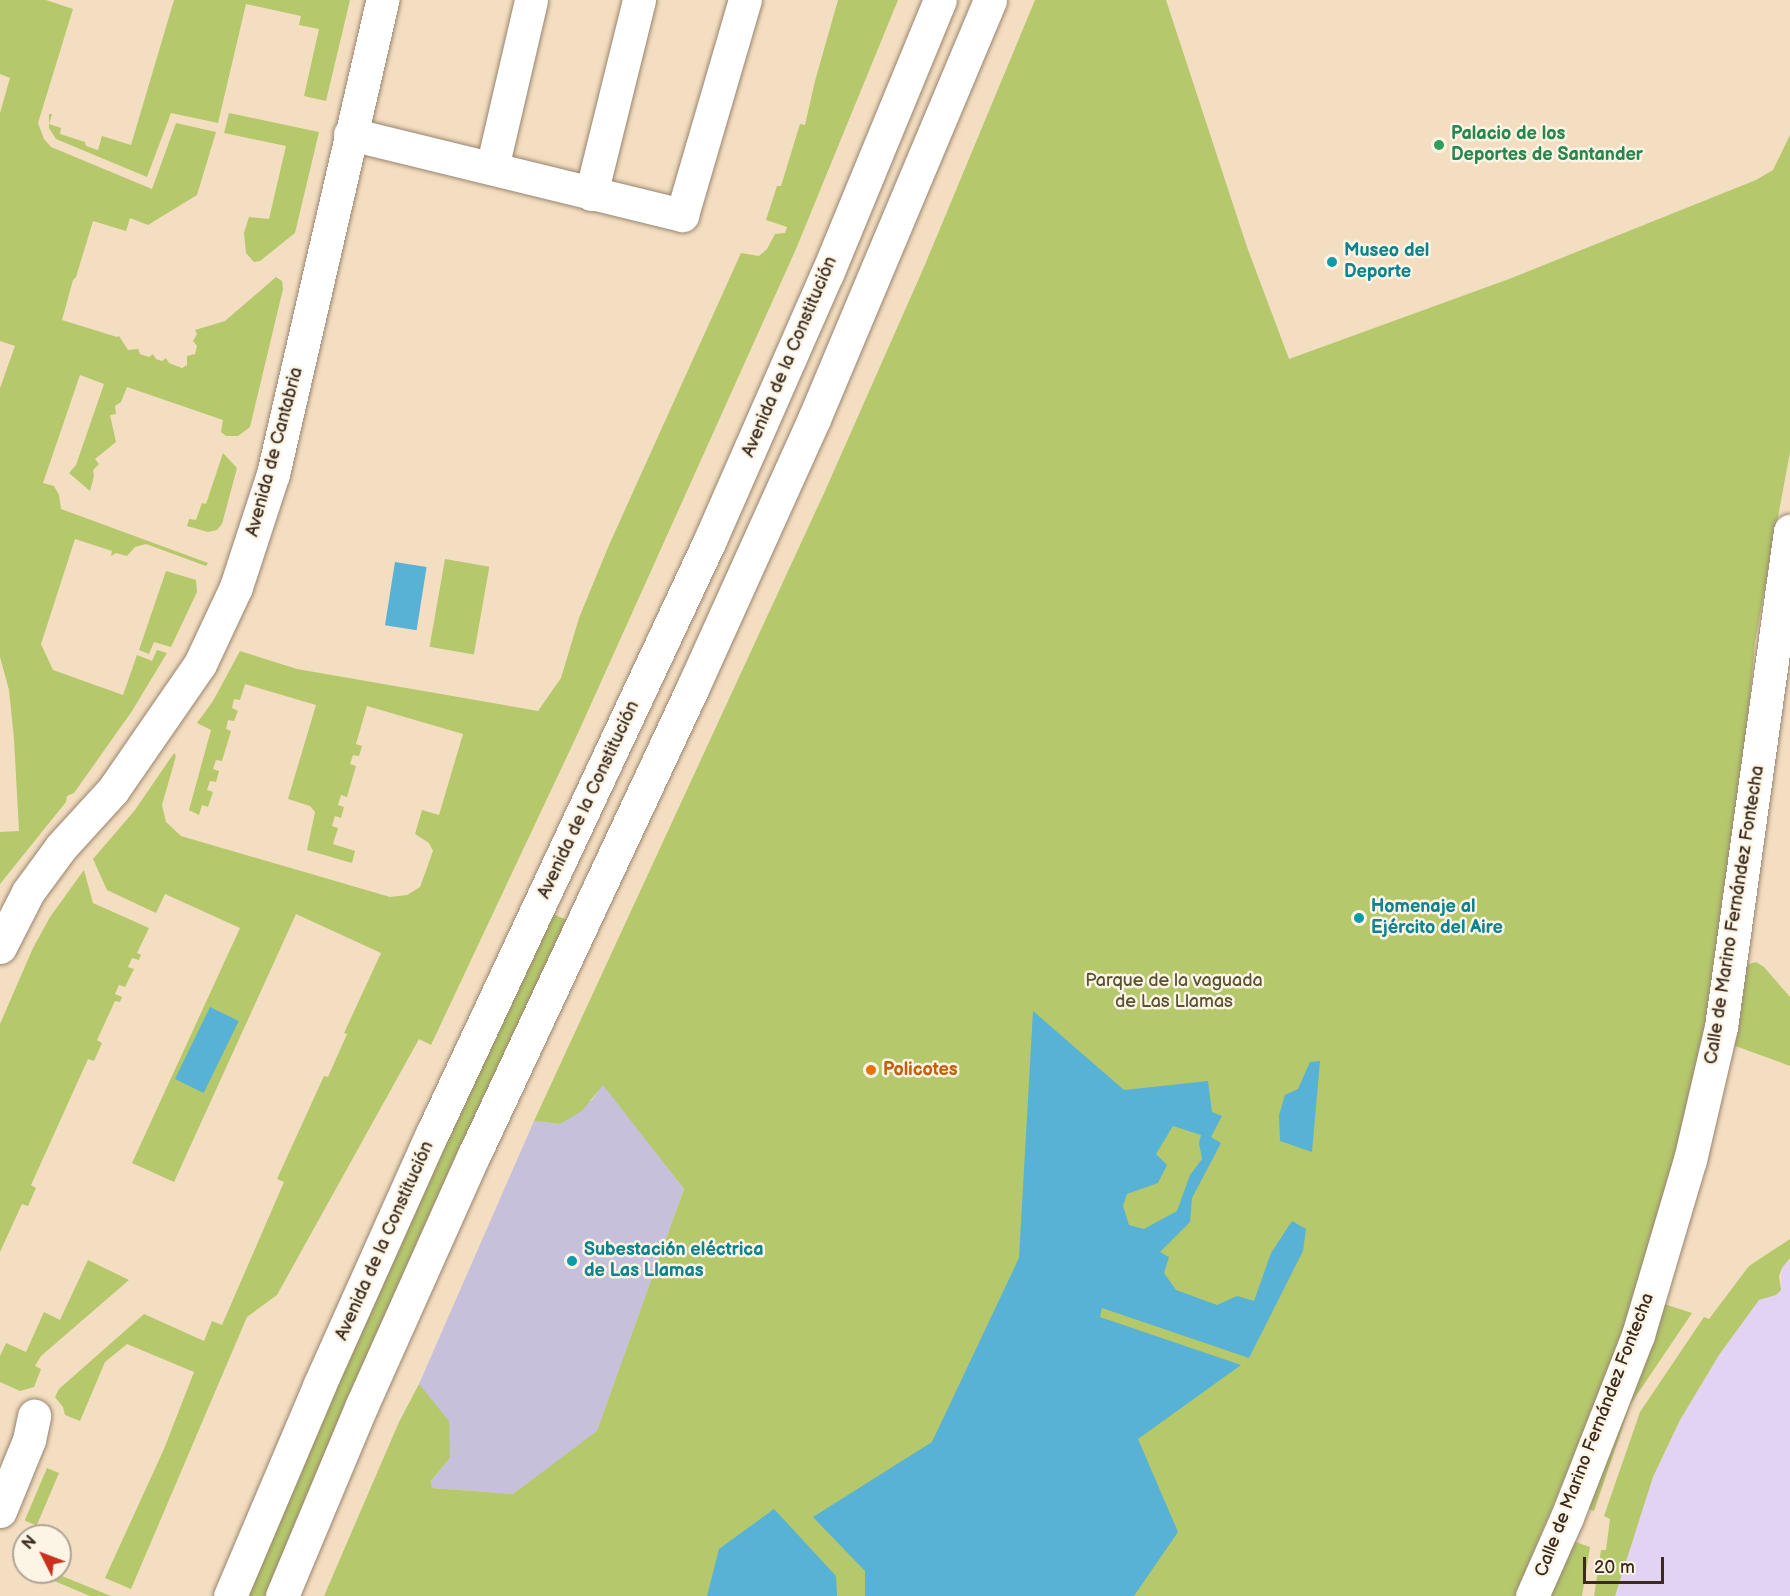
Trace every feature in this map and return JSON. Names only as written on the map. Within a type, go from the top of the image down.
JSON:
[{"type":"main road","name":"Avenida de Cantabria","points":[[0,947],[34,883],[61,847],[113,790],[194,674],[236,587],[273,474],[382,0]]},
{"type":"main road","points":[[492,168],[531,0]]},
{"type":"main road","points":[[591,194],[639,0]]},
{"type":"main road","points":[[350,134],[682,215],[745,0]]},
{"type":"main road","name":"Avenida de la Constitución","points":[[230,1596],[319,1386],[431,1136],[710,540],[822,284],[940,0]]},
{"type":"main road","points":[[282,1596],[362,1405],[474,1155],[693,687],[799,452],[990,0]]},
{"type":"main road","name":"Calle de Marino Fernández Fontecha","points":[[1532,1596],[1567,1517],[1638,1335],[1690,1160],[1720,1027],[1790,531]]},
{"type":"main road","points":[[0,1511],[29,1440],[34,1416]]},
{"type":"shaded area","points":[[603,1084],[684,1189],[597,1432],[513,1494],[432,1488],[431,1481],[450,1458],[419,1384],[534,1121],[560,1124],[592,1100]]},
{"type":"shaded area","points":[[1790,1258],[1790,1596],[1615,1596],[1653,1477],[1680,1420],[1719,1355],[1759,1299],[1776,1295],[1781,1286],[1782,1268]]},
{"type":"green space","points":[[0,0],[46,0],[73,9],[38,123],[44,139],[51,147],[152,189],[176,123],[216,132],[197,195],[148,225],[130,218],[126,231],[93,221],[62,320],[119,336],[128,350],[138,349],[140,354],[149,357],[153,354],[156,359],[162,361],[166,358],[169,363],[182,368],[187,365],[187,356],[195,354],[197,346],[193,341],[197,334],[195,330],[225,321],[276,277],[282,281],[283,289],[250,427],[238,436],[226,436],[221,432],[223,420],[127,387],[121,402],[115,406],[116,414],[110,415],[116,442],[95,459],[99,464],[93,470],[94,476],[90,491],[69,473],[76,465],[104,384],[80,375],[43,483],[54,486],[59,495],[61,509],[208,563],[206,566],[146,544],[135,547],[127,556],[116,553],[111,556],[112,551],[75,539],[41,644],[53,670],[123,695],[137,655],[152,661],[157,650],[167,653],[132,711],[74,793],[67,796],[66,802],[0,884],[0,832],[19,831],[9,690],[0,657],[0,388],[15,346],[0,341],[0,113],[10,78],[0,74]]},
{"type":"green space","points":[[174,0],[350,0],[326,101],[304,96],[319,29],[299,25],[301,16],[246,4],[218,123],[171,113],[147,177],[56,139],[49,124],[61,128],[60,134],[85,142],[86,146],[98,150],[102,136],[131,145]]},
{"type":"green space","points":[[838,0],[898,0],[796,249],[578,733],[431,1045],[419,1039],[277,1295],[247,1317],[131,1589],[105,1578],[164,1449],[194,1372],[127,1344],[105,1362],[80,1421],[65,1415],[63,1407],[55,1397],[59,1389],[144,1314],[204,1341],[212,1321],[222,1325],[284,1182],[277,1179],[324,1076],[328,1077],[347,1034],[344,1033],[381,953],[296,914],[174,1182],[132,1163],[240,928],[165,894],[156,913],[107,890],[93,859],[135,810],[174,753],[176,756],[162,805],[166,822],[181,836],[390,897],[407,895],[420,887],[433,851],[429,843],[415,834],[422,810],[439,815],[463,734],[367,706],[356,744],[362,746],[359,756],[353,755],[350,764],[356,766],[347,797],[341,795],[338,805],[344,807],[341,818],[335,816],[332,826],[338,828],[333,844],[355,851],[352,863],[307,850],[315,812],[310,806],[288,799],[316,705],[245,684],[240,700],[234,699],[232,708],[238,711],[234,721],[228,720],[226,729],[231,731],[222,761],[216,760],[213,769],[219,771],[216,782],[210,781],[207,790],[213,792],[208,807],[202,805],[199,815],[189,810],[211,730],[197,723],[213,701],[240,651],[297,669],[538,711],[561,678],[579,618],[609,545],[741,253],[759,256],[767,249],[775,234],[785,233],[787,227],[766,220],[777,186],[781,186],[800,124],[805,125]]},
{"type":"green space","name":"Parque de la vaguada de Las Llamas","points":[[1035,0],[1166,0],[1247,247],[1289,359],[1509,279],[1756,180],[1773,170],[1790,135],[1790,452],[1755,642],[1735,863],[1690,1103],[1639,1284],[1601,1392],[1515,1596],[324,1596],[399,1422],[419,1384],[449,1421],[450,1458],[431,1481],[432,1488],[513,1494],[597,1431],[684,1189],[603,1085],[582,1111],[560,1124],[534,1121],[825,491],[924,267]]},
{"type":"green space","points":[[229,113],[319,132],[295,233],[260,261],[254,262],[246,253],[244,233],[249,217],[269,219],[286,146],[224,133]]},
{"type":"green space","points":[[223,453],[237,468],[222,524],[217,530],[208,532],[187,526],[189,519],[196,520],[202,503],[206,504]]},
{"type":"green space","points":[[445,559],[489,567],[474,654],[430,647]]},
{"type":"green space","points":[[166,571],[196,580],[197,592],[171,647],[154,642],[149,654],[139,650]]},
{"type":"green space","points":[[84,870],[93,903],[149,928],[137,953],[141,955],[139,960],[132,958],[128,967],[134,969],[125,987],[119,985],[115,994],[122,997],[120,1002],[115,1001],[97,1040],[102,1043],[94,1061],[88,1059],[31,1185],[36,1188],[28,1206],[22,1204],[0,1252],[0,1024],[33,948],[50,917]]},
{"type":"green space","points":[[553,914],[567,920],[349,1399],[265,1596],[248,1596],[334,1393],[446,1142]]},
{"type":"green space","points":[[1756,962],[1764,967],[1790,997],[1790,1066],[1730,1044],[1746,965]]},
{"type":"green space","points":[[1790,1239],[1790,1258],[1779,1276],[1781,1290],[1776,1295],[1759,1300],[1719,1355],[1680,1420],[1653,1477],[1615,1596],[1594,1596],[1601,1550],[1606,1550],[1610,1519],[1604,1516],[1640,1412],[1704,1317],[1709,1319],[1749,1266]]},
{"type":"green space","points":[[88,1260],[129,1280],[41,1356],[35,1366],[41,1369],[34,1387],[20,1391],[0,1382],[0,1356],[6,1343],[26,1352],[44,1312],[60,1320]]},
{"type":"green space","points":[[1661,1303],[1692,1313],[1630,1405],[1594,1511],[1583,1507]]},
{"type":"green space","points":[[47,1468],[59,1473],[37,1524],[25,1520]]},
{"type":"green space","points":[[1570,1540],[1590,1547],[1582,1596],[1545,1596]]},
{"type":"green space","points":[[72,1580],[111,1596],[90,1596],[62,1584],[72,1584]]},
{"type":"water","points":[[395,562],[427,567],[417,630],[385,625]]},
{"type":"water","points":[[210,1007],[239,1021],[204,1093],[175,1079]]},
{"type":"water","points":[[1033,1011],[1124,1090],[1208,1081],[1212,1112],[1222,1116],[1211,1137],[1221,1143],[1192,1198],[1190,1222],[1160,1252],[1169,1257],[1164,1273],[1176,1290],[1217,1305],[1237,1296],[1254,1301],[1271,1253],[1292,1221],[1306,1229],[1303,1251],[1249,1358],[1102,1308],[1100,1317],[1241,1365],[1138,1439],[1178,1532],[1134,1596],[865,1596],[865,1571],[813,1517],[932,1442],[1019,1258]],"holes":[[[1173,1126],[1201,1135],[1199,1143],[1202,1159],[1190,1175],[1177,1211],[1144,1229],[1129,1225],[1123,1206],[1127,1194],[1158,1183],[1167,1165],[1156,1154]]]},
{"type":"water","points":[[1320,1061],[1312,1152],[1280,1141],[1279,1115],[1285,1095],[1298,1089],[1310,1062]]},
{"type":"water","points":[[774,1509],[836,1576],[837,1596],[707,1596],[719,1549]]},
{"type":"place","name":"Palacio de los Deportes de Santander","points":[[1439,145]]},
{"type":"place","name":"Museo del Deporte","points":[[1332,262]]},
{"type":"place","name":"Homenaje al Ejército del Aire","points":[[1359,918]]},
{"type":"place","name":"Policotes","points":[[871,1070]]},
{"type":"place","name":"Subestación eléctrica de Las Llamas","points":[[572,1261]]}]
